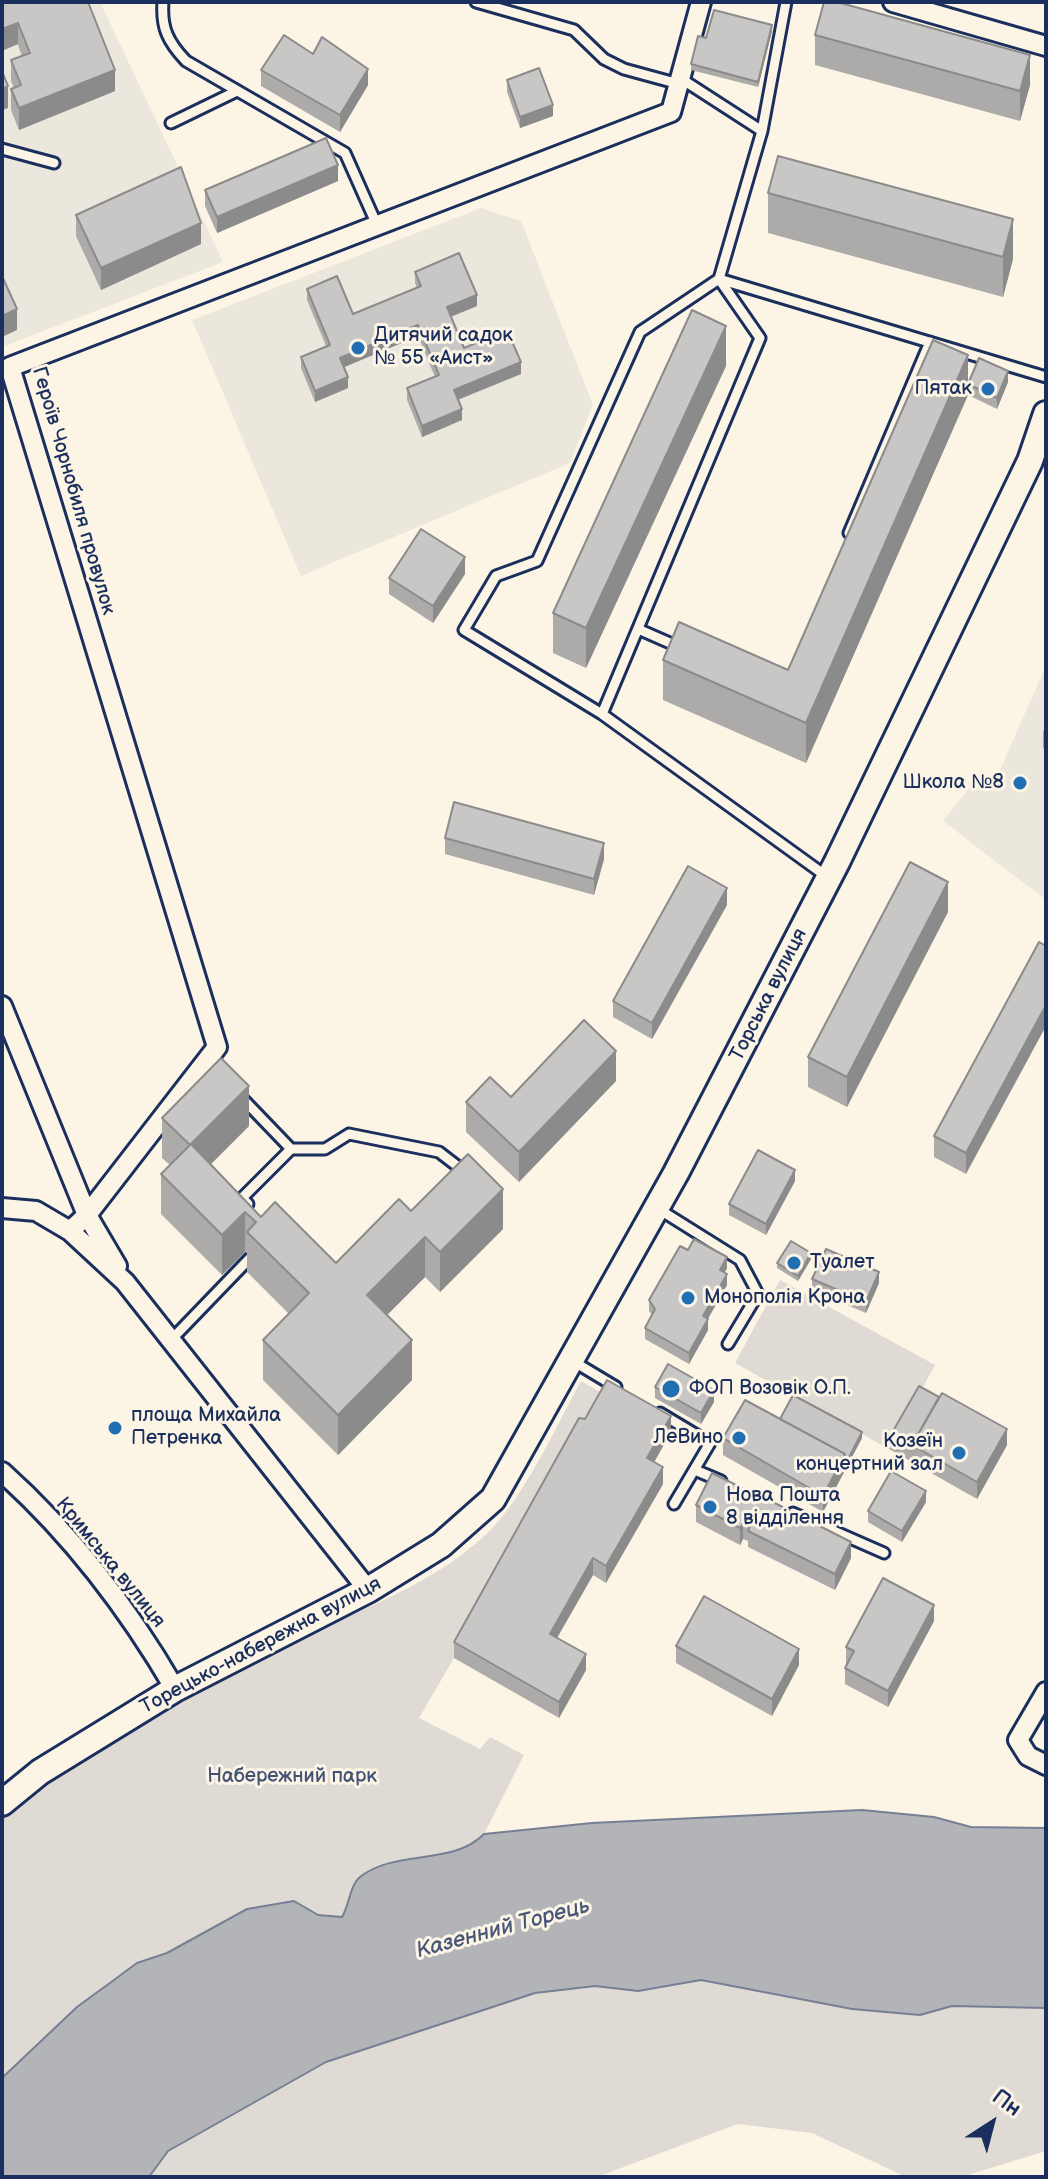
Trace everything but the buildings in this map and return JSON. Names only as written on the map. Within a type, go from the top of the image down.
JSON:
[{"type":"main road","name":"Торська вулиця","points":[[441,1545],[493,1499],[657,1208],[829,878],[1030,461],[1046,414]]},
{"type":"main road","name":"Торецько-набережна вулиця","points":[[2,1803],[40,1772],[175,1689],[368,1590],[441,1545]]},
{"type":"street","name":"Героїв Чорнобиля провулок","points":[[70,1231],[87,1215],[212,1066],[217,1047],[6,369],[671,112],[701,2]]},
{"type":"street","points":[[893,2],[1046,46]]},
{"type":"street","points":[[2,1006],[87,1215],[125,1282]]},
{"type":"street","points":[[2,1208],[36,1211],[70,1231],[125,1282],[368,1590]]},
{"type":"street","name":"Кримська вулиця","points":[[2,1472],[24,1492],[107,1588],[147,1642],[175,1689]]},
{"type":"street","points":[[1046,1692],[1018,1740],[1028,1756],[1046,1765]]},
{"type":"lane","points":[[163,2],[162,24],[170,44],[186,61],[345,153],[377,225]]},
{"type":"lane","points":[[476,2],[574,30],[604,59],[624,69],[680,81],[762,131]]},
{"type":"lane","points":[[786,2],[762,131],[719,279],[640,332],[537,561],[496,576],[464,630],[602,714],[829,878]]},
{"type":"lane","points":[[171,123],[237,91]]},
{"type":"lane","points":[[2,149],[54,163]]},
{"type":"lane","points":[[719,279],[1046,377]]},
{"type":"lane","points":[[602,714],[760,338],[719,279]]},
{"type":"lane","points":[[843,545],[930,342]]},
{"type":"lane","points":[[638,629],[695,654]]},
{"type":"lane","points":[[238,1094],[291,1149]]},
{"type":"lane","points":[[253,1209],[242,1198],[291,1149],[325,1149],[349,1134],[439,1152],[467,1174],[456,1185]]},
{"type":"lane","points":[[657,1208],[740,1260],[758,1294],[728,1344]]},
{"type":"lane","points":[[171,1340],[251,1257]]},
{"type":"lane","points":[[571,1360],[621,1390]]},
{"type":"lane","points":[[647,1405],[710,1443],[674,1504]]},
{"type":"lane","points":[[695,1470],[738,1489]]},
{"type":"lane","points":[[782,1508],[884,1553]]},
{"type":"shaded area","points":[[2,2],[100,2],[223,262],[2,347]]},
{"type":"shaded area","points":[[481,208],[521,221],[593,405],[570,463],[301,576],[192,320]]},
{"type":"shaded area","name":"Школа №8","points":[[1046,666],[1046,900],[943,821],[977,778],[992,788]]},
{"type":"green space","points":[[780,1280],[935,1365],[889,1449],[735,1363]]},
{"type":"green space","name":"Набережний парк","points":[[581,1381],[607,1396],[419,1718],[480,1749],[490,1737],[524,1755],[484,1834],[451,1852],[399,1860],[372,1869],[358,1878],[342,1917],[318,1915],[307,1909],[247,1909],[167,1953],[137,1963],[106,1984],[2,2078],[2,1817],[71,1765],[145,1719],[260,1658],[393,1596],[460,1556],[495,1526],[523,1488]]},
{"type":"green space","points":[[701,1980],[852,2009],[920,2015],[952,2006],[1046,2008],[1046,2151],[961,2177],[906,2177],[812,2133],[738,2124],[597,2177],[149,2177],[168,2151],[326,2062],[535,1993],[599,1986],[638,1991]]},
{"type":"water","name":"Казенний Торець","points":[[862,1810],[934,1817],[971,1827],[1046,1828],[1046,2008],[952,2006],[920,2015],[852,2009],[701,1980],[638,1991],[595,1986],[535,1993],[326,2062],[168,2151],[149,2177],[2,2177],[2,2078],[77,2007],[137,1963],[167,1953],[247,1909],[294,1901],[318,1915],[342,1917],[357,1881],[374,1868],[456,1850],[484,1834],[592,1823]]},
{"type":"place","name":"Дитячий садок № 55 «Аист»","points":[[358,348]]},
{"type":"place","name":"Пятак","points":[[988,389]]},
{"type":"place","name":"Школа №8","points":[[1020,783]]},
{"type":"place","name":"Туалет","points":[[794,1263]]},
{"type":"place","name":"Монополія Крона","points":[[688,1298]]},
{"type":"place","name":"ФОП Возовік О.П.","points":[[671,1389]]},
{"type":"place","name":"площа Михайла Петренка","points":[[115,1428]]},
{"type":"place","name":"ЛеВино","points":[[739,1438]]},
{"type":"place","name":"Козеїн концертний зал","points":[[959,1453]]},
{"type":"place","name":"Нова Пошта 8 відділення","points":[[710,1507]]}]
